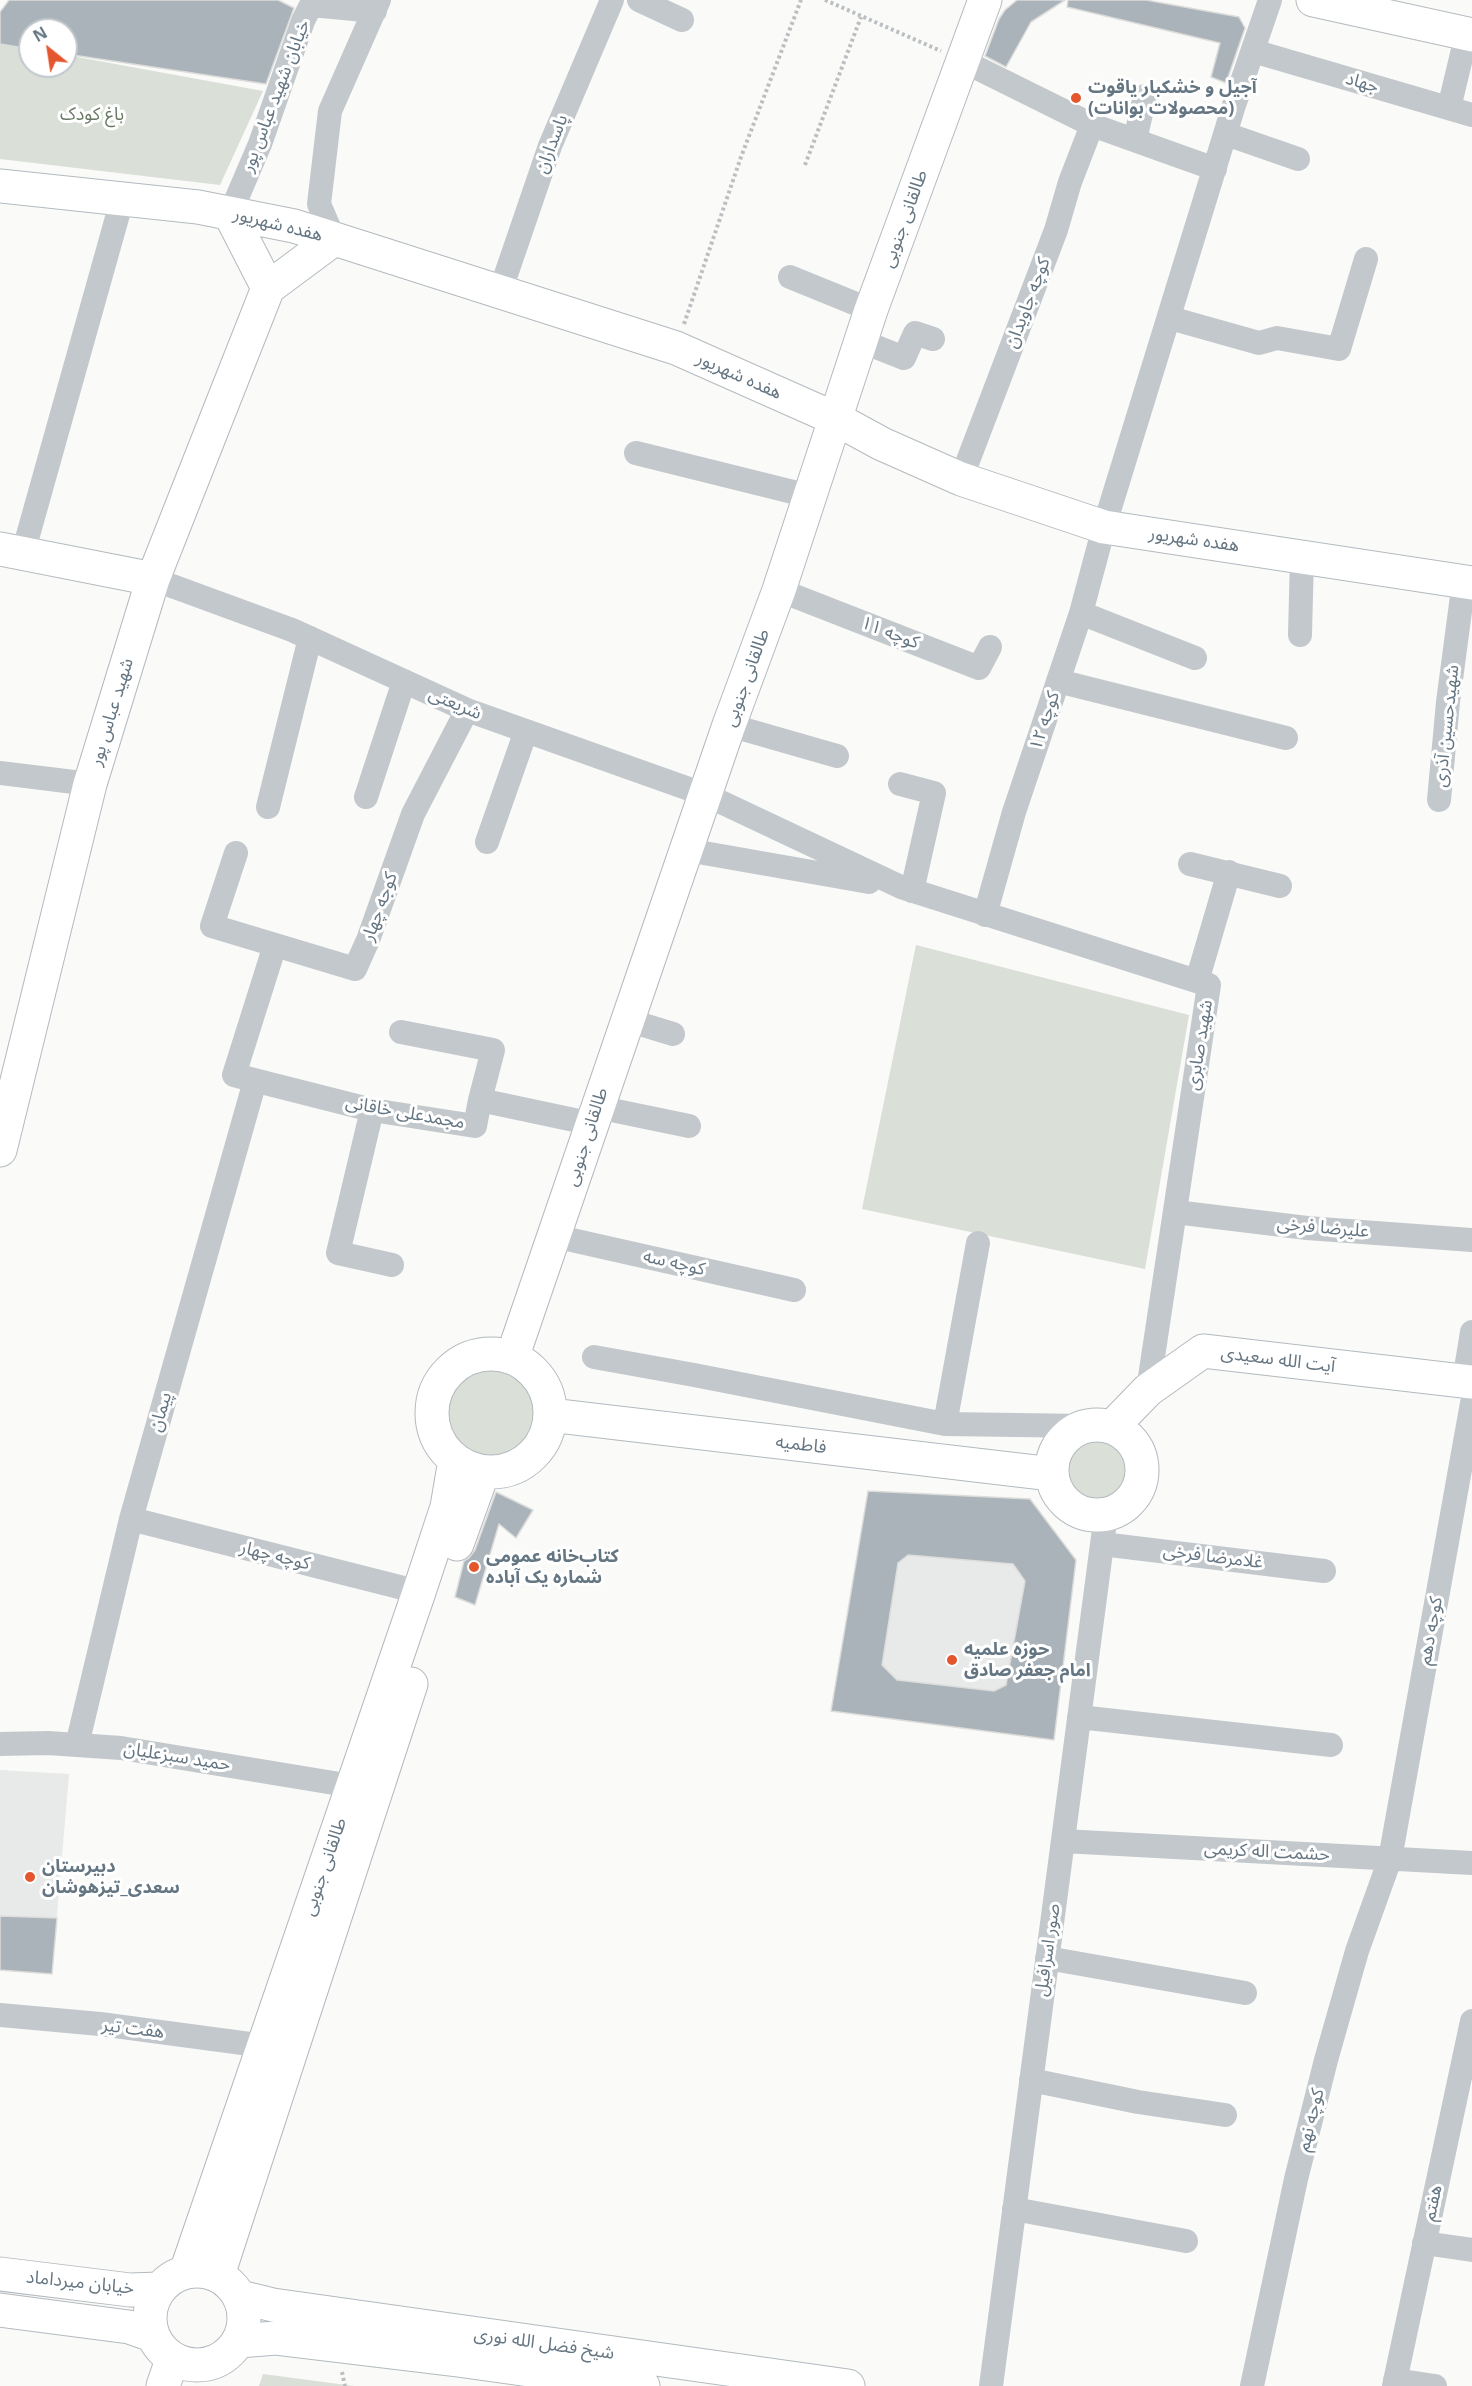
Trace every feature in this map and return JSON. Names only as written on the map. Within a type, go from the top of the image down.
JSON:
[{"type":"main road","name":"طالقانی جنوبی","points":[[512,1358],[729,725],[779,591],[871,310],[985,0]]},
{"type":"main road","points":[[1313,0],[1470,34]]},
{"type":"main road","name":"هفده شهریور","points":[[0,186],[198,207],[294,226],[676,348],[836,419],[882,444],[961,479],[1104,527],[1468,582]]},
{"type":"main road","points":[[230,214],[268,288],[334,239]]},
{"type":"main road","name":"شهید عباس پور","points":[[0,1150],[11,1070],[90,784],[153,579],[268,288]]},
{"type":"main road","name":"شریعتی","points":[[12,551],[153,579]]},
{"type":"main road","name":"آیت الله سعیدی","points":[[1099,1426],[1203,1351],[1469,1388]]},
{"type":"main road","points":[[494,1354],[512,1358],[528,1367],[540,1380],[548,1397],[550,1415],[546,1434],[536,1451],[521,1464],[502,1471],[469,1466],[442,1447],[434,1430],[431,1411],[435,1393],[444,1376],[458,1364],[475,1356],[494,1354]]},
{"type":"main road","name":"فاطمیه","points":[[550,1415],[1052,1474]]},
{"type":"main road","points":[[1099,1426],[1125,1434],[1135,1444],[1141,1458],[1142,1473],[1139,1487],[1131,1499],[1104,1529],[1091,1514],[1077,1510],[1065,1501],[1056,1489],[1052,1474],[1053,1461],[1061,1444],[1075,1431],[1099,1426]]},
{"type":"main road","name":"طالقانی جنوبی","points":[[186,2272],[447,1507],[469,1466]]},
{"type":"main road","name":"طالقانی جنوبی","points":[[229,2286],[467,1513],[469,1466]]},
{"type":"main road","points":[[202,2271],[229,2286],[244,2311],[244,2326],[239,2341],[230,2353],[217,2362],[177,2367],[149,2319],[152,2303],[159,2289],[171,2278],[186,2272],[202,2271]]},
{"type":"main road","points":[[8,2311],[11,2276]]},
{"type":"main road","name":"خیابان میرداماد","points":[[11,2276],[130,2290],[159,2289]]},
{"type":"main road","name":"شیخ فضل الله نوری","points":[[229,2286],[296,2308],[848,2386]]},
{"type":"main road","name":"خیابان میرداماد","points":[[8,2311],[129,2327],[177,2367]]},
{"type":"main road","name":"شیخ فضل الله نوری","points":[[239,2341],[276,2338],[459,2360],[643,2386]]},
{"type":"street","name":"پاسداران","points":[[500,292],[550,146],[612,0]]},
{"type":"street","points":[[639,0],[682,20]]},
{"type":"street","name":"کوچه ۱۲","points":[[985,915],[1014,812],[1082,613],[1104,527],[1270,0]]},
{"type":"street","name":"خیابان شهید عباس پور","points":[[230,214],[260,144],[303,21],[311,6],[377,5],[330,111],[319,204],[334,239]]},
{"type":"street","points":[[1449,108],[1470,34]]},
{"type":"street","name":"جهاد","points":[[1253,51],[1472,115]]},
{"type":"street","points":[[963,61],[1092,125],[1215,169]]},
{"type":"street","points":[[1135,140],[1145,96]]},
{"type":"street","name":"کوچه جاویدان","points":[[961,479],[1056,230],[1070,182],[1092,125]]},
{"type":"street","points":[[1226,134],[1298,159]]},
{"type":"street","points":[[12,551],[122,200]]},
{"type":"street","points":[[1170,318],[1259,343],[1277,338],[1339,349],[1366,259]]},
{"type":"street","points":[[790,277],[871,310]]},
{"type":"street","points":[[861,341],[904,358],[915,333],[933,339]]},
{"type":"street","points":[[636,453],[809,496]]},
{"type":"street","points":[[1300,635],[1302,556]]},
{"type":"street","name":"شریعتی","points":[[153,579],[310,638],[467,710],[705,795],[906,889]]},
{"type":"street","name":"شهیدحسین آذری","points":[[1439,800],[1448,702],[1468,582]]},
{"type":"street","name":"کوچه ۱۱","points":[[779,591],[979,668],[990,647]]},
{"type":"street","points":[[1082,613],[1195,658]]},
{"type":"street","points":[[268,807],[310,638]]},
{"type":"street","points":[[366,797],[404,681]]},
{"type":"street","points":[[1058,681],[1286,738]]},
{"type":"street","name":"کوجه چهار","points":[[236,853],[212,926],[355,969],[369,940],[413,814],[467,710]]},
{"type":"street","points":[[729,725],[837,756]]},
{"type":"street","points":[[487,842],[526,731]]},
{"type":"street","points":[[0,773],[90,784]]},
{"type":"street","points":[[687,850],[906,889],[934,793],[900,784]]},
{"type":"street","points":[[1190,864],[1280,886]]},
{"type":"street","points":[[1197,981],[1229,872]]},
{"type":"street","name":"شهید صابری","points":[[906,889],[1209,985],[1148,1390]]},
{"type":"street","name":"پیمان","points":[[77,1745],[131,1519],[244,1078],[275,945]]},
{"type":"street","points":[[627,1020],[673,1034]]},
{"type":"street","points":[[401,1032],[493,1050],[480,1100]]},
{"type":"street","name":"مجمدعلی خاقانی","points":[[244,1078],[372,1110],[475,1126],[480,1100],[689,1126]]},
{"type":"street","points":[[372,1110],[338,1253],[392,1265]]},
{"type":"street","name":"علیرضا فرخی","points":[[1175,1212],[1307,1228],[1472,1240]]},
{"type":"street","name":"کوچه سه","points":[[554,1236],[794,1290]]},
{"type":"street","points":[[945,1424],[978,1243]]},
{"type":"street","name":"کوچه دهم","points":[[1390,1859],[1469,1388],[1472,1332]]},
{"type":"street","points":[[594,1358],[945,1424],[1099,1426]]},
{"type":"street","name":"کوچه چهار","points":[[131,1519],[419,1592]]},
{"type":"street","name":"غلامرضا فرخی","points":[[1104,1529],[1324,1571]]},
{"type":"street","name":"صور اسرافیل","points":[[991,2386],[1104,1529]]},
{"type":"street","points":[[1079,1717],[1331,1744]]},
{"type":"street","name":"حمید سبزعلیان","points":[[0,1744],[121,1748],[352,1786]]},
{"type":"street","name":"حشمت اله کریمی","points":[[1063,1842],[1472,1863]]},
{"type":"street","name":"کوچه نهم","points":[[1252,2386],[1290,2202],[1323,2071],[1358,1951],[1390,1859]]},
{"type":"street","points":[[1047,1958],[1245,1993]]},
{"type":"street","name":"هفت تیر","points":[[0,2015],[100,2024],[265,2046]]},
{"type":"street","name":"هفتم","points":[[1394,2383],[1472,2021]]},
{"type":"street","points":[[1031,2080],[1138,2102],[1225,2115]]},
{"type":"street","points":[[1014,2209],[1186,2241]]},
{"type":"street","points":[[1424,2243],[1472,2250]]},
{"type":"street","points":[[1394,2383],[1435,2386]]},
{"type":"path","points":[[676,348],[741,157],[801,0]]},
{"type":"path","points":[[825,0],[963,61]]},
{"type":"path","points":[[804,165],[861,17]]},
{"type":"shaded area","name":"حوزه علمیه امام جعفر صادق","points":[[868,1491],[1030,1499],[1076,1560],[1054,1740],[831,1711]]},
{"type":"shaded area","name":"دبیرستان سعدی_تیزهوشان","points":[[0,1770],[69,1774],[52,1974],[0,1970]]},
{"type":"green space","name":"باغ کودک","points":[[0,43],[18,47],[18,78],[78,78],[78,57],[263,91],[220,185],[0,159]]},
{"type":"green space","points":[[916,945],[1189,1015],[1145,1269],[862,1209]]},
{"type":"green space","points":[[491,1366],[508,1369],[523,1379],[533,1394],[536,1411],[533,1428],[523,1443],[508,1453],[491,1456],[474,1453],[459,1443],[449,1428],[446,1411],[449,1394],[459,1379],[474,1369]]},
{"type":"green space","points":[[1097,1438],[1109,1440],[1120,1447],[1127,1458],[1129,1470],[1127,1482],[1120,1493],[1109,1500],[1097,1502],[1085,1500],[1074,1493],[1067,1482],[1065,1470],[1067,1458],[1074,1447],[1085,1440]]},
{"type":"green space","points":[[263,2374],[354,2386],[259,2386]]},
{"type":"building","points":[[9,0],[278,0],[294,8],[266,84],[78,56],[78,18],[18,18],[18,47],[0,44],[0,12]]},
{"type":"building","points":[[1017,0],[1065,0],[1031,22],[1006,67],[985,56],[999,19],[1005,10]]},
{"type":"building","points":[[1068,0],[1146,0],[1239,17],[1245,28],[1226,83],[1211,77],[1220,43],[1067,7]]},
{"type":"building","name":"حوزه علمیه امام جعفر صادق","points":[[868,1491],[1030,1499],[1076,1560],[1054,1740],[831,1711]],"holes":[[[908,1555],[1013,1564],[1025,1581],[1006,1685],[994,1691],[897,1680],[882,1665],[898,1563]]]},
{"type":"building","name":"کتاب‌خانه عمومی شماره یک آباده","points":[[496,1492],[533,1510],[516,1538],[499,1524],[475,1605],[455,1597],[464,1561],[475,1550]]},
{"type":"building","points":[[0,1916],[57,1918],[52,1974],[0,1970]]},
{"type":"place","name":"آجیل و خشکبار یاقوت (محصولات بوانات)","points":[[1076,98]]},
{"type":"place","name":"کتاب‌خانه عمومی شماره یک آباده","points":[[474,1567]]},
{"type":"place","name":"حوزه علمیه امام جعفر صادق","points":[[952,1660]]},
{"type":"place","name":"دبیرستان سعدی_تیزهوشان","points":[[30,1877]]}]
